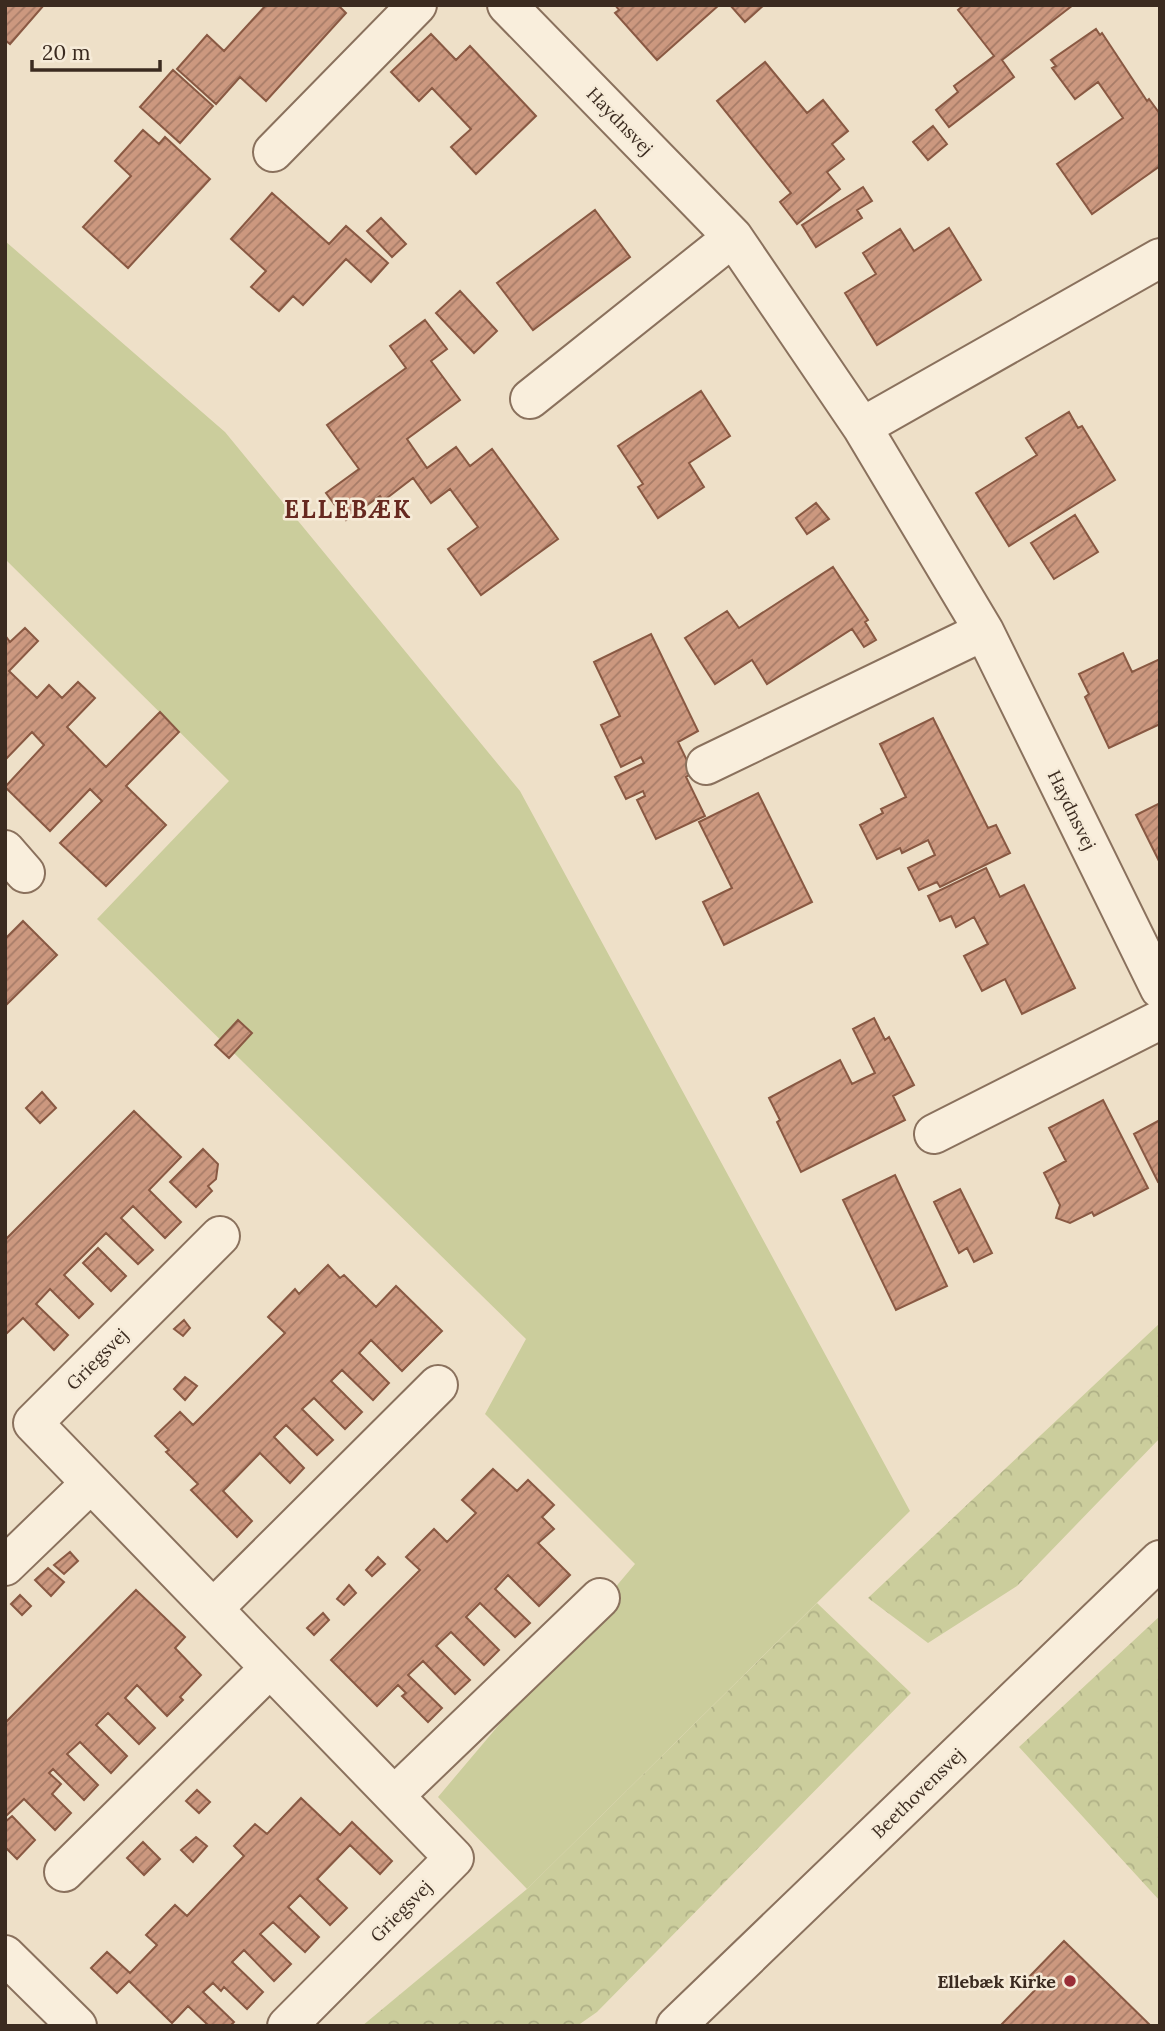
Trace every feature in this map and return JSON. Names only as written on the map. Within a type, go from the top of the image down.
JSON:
[{"type":"street","points":[[273,152],[417,5]]},
{"type":"street","name":"Haydnsvej","points":[[507,5],[733,237],[862,427],[985,631],[1160,989]]},
{"type":"street","points":[[530,400],[733,237]]},
{"type":"street","points":[[862,427],[1160,258]]},
{"type":"street","points":[[706,765],[985,631]]},
{"type":"street","points":[[934,1134],[1160,1020]]},
{"type":"street","name":"Griegsvej","points":[[220,1236],[33,1423],[454,1858],[287,2026]]},
{"type":"street","points":[[213,1609],[438,1385]]},
{"type":"street","points":[[5,1566],[91,1483]]},
{"type":"street","name":"Beethovensvej","points":[[676,2026],[1160,1560]]},
{"type":"street","points":[[394,1796],[600,1598]]},
{"type":"street","points":[[64,1872],[270,1668]]},
{"type":"street","points":[[5,1955],[77,2026]]},
{"type":"green space","points":[[5,241],[225,432],[520,791],[910,1511],[527,1889],[438,1797],[635,1564],[485,1414],[526,1339],[97,919],[229,781],[5,559]]},
{"type":"green space","points":[[1160,1323],[1160,1438],[1017,1586],[928,1643],[868,1598]]},
{"type":"green space","points":[[817,1603],[911,1693],[597,2012],[577,2026],[362,2026],[527,1889]]},
{"type":"green space","points":[[1160,1616],[1160,1901],[1019,1747]]},
{"type":"building","points":[[5,5],[44,5],[10,44],[5,40]]},
{"type":"building","points":[[266,5],[338,5],[346,13],[266,101],[240,77],[216,104],[177,69],[207,35],[224,51]]},
{"type":"building","points":[[615,5],[719,5],[657,60],[615,13],[619,10]]},
{"type":"building","points":[[730,5],[764,5],[745,22]]},
{"type":"building","points":[[964,5],[1073,5],[1002,60],[1014,77],[949,127],[936,110],[958,92],[954,86],[994,56],[958,10]]},
{"type":"building","points":[[1096,29],[1100,35],[1102,33],[1147,101],[1149,99],[1160,114],[1160,166],[1092,214],[1057,164],[1123,118],[1098,82],[1075,99],[1052,68],[1056,66],[1051,60]]},
{"type":"building","points":[[431,34],[456,60],[470,46],[536,116],[476,174],[451,147],[471,129],[432,88],[419,101],[391,72]]},
{"type":"building","points":[[765,62],[807,113],[823,100],[848,131],[832,144],[844,159],[827,172],[840,189],[797,224],[780,202],[791,193],[717,101]]},
{"type":"building","points":[[173,70],[213,106],[180,143],[140,107]]},
{"type":"building","points":[[933,126],[947,144],[928,160],[913,142]]},
{"type":"building","points":[[143,130],[159,144],[165,137],[210,179],[128,268],[83,227],[131,176],[115,161]]},
{"type":"building","points":[[863,187],[872,201],[857,210],[862,218],[816,247],[802,225]]},
{"type":"building","points":[[272,193],[329,244],[346,226],[388,263],[371,282],[346,259],[303,305],[293,296],[279,311],[251,287],[266,271],[231,239]]},
{"type":"building","points":[[595,210],[630,257],[533,330],[497,283]]},
{"type":"building","points":[[381,218],[406,244],[392,257],[367,231]]},
{"type":"building","points":[[949,228],[981,280],[877,345],[845,293],[876,274],[863,253],[900,229],[914,251]]},
{"type":"building","points":[[460,291],[497,331],[474,353],[436,313]]},
{"type":"building","points":[[425,320],[447,349],[431,361],[460,400],[407,439],[427,468],[456,447],[470,466],[492,449],[558,539],[481,595],[448,549],[478,527],[450,489],[431,503],[413,478],[383,501],[380,496],[346,520],[326,493],[359,469],[327,425],[406,368],[390,346]]},
{"type":"building","points":[[701,391],[730,436],[689,463],[704,487],[658,518],[638,487],[643,484],[618,446]]},
{"type":"building","points":[[1069,412],[1078,428],[1082,426],[1115,480],[1009,546],[976,493],[1037,455],[1026,438]]},
{"type":"building","points":[[816,503],[829,519],[807,534],[796,518]]},
{"type":"building","points":[[1075,515],[1098,552],[1054,579],[1031,543]]},
{"type":"building","points":[[833,567],[868,620],[865,622],[876,640],[864,647],[852,629],[767,684],[752,660],[715,684],[685,638],[727,611],[739,628]]},
{"type":"building","points":[[25,628],[38,641],[9,671],[37,698],[49,685],[62,698],[78,682],[95,698],[67,727],[106,767],[160,712],[179,732],[126,786],[166,825],[106,886],[60,843],[102,801],[90,789],[50,831],[5,787],[44,745],[32,732],[5,760],[5,640],[7,638],[10,642]]},
{"type":"building","points":[[651,634],[698,731],[678,742],[693,773],[686,777],[705,816],[656,839],[637,800],[645,796],[643,791],[626,799],[615,777],[644,763],[641,757],[621,767],[601,725],[620,716],[594,662]]},
{"type":"building","points":[[1123,653],[1132,672],[1160,659],[1160,724],[1109,748],[1085,697],[1089,694],[1079,674]]},
{"type":"building","points":[[933,718],[988,828],[996,825],[1010,853],[940,887],[937,882],[919,890],[908,868],[935,855],[928,840],[902,853],[900,848],[877,859],[860,825],[883,813],[881,809],[906,797],[880,744]]},
{"type":"building","points":[[758,793],[812,902],[724,945],[703,902],[732,888],[699,822]]},
{"type":"building","points":[[1160,803],[1160,863],[1136,815]]},
{"type":"building","points":[[986,868],[1000,897],[1024,885],[1075,988],[1022,1014],[1005,979],[982,991],[964,956],[988,944],[974,917],[956,927],[951,916],[940,921],[928,896]]},
{"type":"building","points":[[23,921],[57,955],[5,1006],[5,939]]},
{"type":"building","points":[[874,1018],[885,1040],[889,1037],[914,1085],[893,1096],[905,1120],[801,1172],[777,1122],[780,1120],[769,1098],[840,1060],[852,1084],[875,1073],[853,1029]]},
{"type":"building","points":[[238,1020],[252,1033],[229,1058],[215,1045]]},
{"type":"building","points":[[42,1092],[56,1108],[40,1123],[26,1108]]},
{"type":"building","points":[[1103,1100],[1148,1188],[1094,1216],[1092,1212],[1070,1223],[1056,1218],[1060,1205],[1044,1173],[1066,1161],[1049,1128]]},
{"type":"building","points":[[134,1111],[181,1157],[149,1190],[181,1222],[165,1238],[133,1206],[121,1218],[153,1250],[138,1264],[106,1233],[64,1275],[93,1304],[79,1318],[50,1289],[36,1304],[68,1335],[54,1350],[23,1318],[5,1335],[5,1240]]},
{"type":"building","points":[[1160,1120],[1160,1181],[1158,1182],[1134,1134]]},
{"type":"building","points":[[203,1149],[218,1164],[216,1179],[208,1186],[212,1191],[196,1207],[170,1182]]},
{"type":"building","points":[[895,1175],[947,1286],[896,1310],[843,1200]]},
{"type":"building","points":[[960,1189],[992,1253],[974,1262],[967,1248],[959,1253],[934,1202]]},
{"type":"building","points":[[98,1248],[126,1276],[111,1291],[83,1263]]},
{"type":"building","points":[[328,1265],[340,1278],[344,1275],[376,1307],[396,1286],[442,1331],[402,1371],[371,1340],[359,1353],[389,1383],[373,1400],[342,1370],[331,1381],[362,1412],[345,1429],[314,1398],[302,1409],[333,1440],[317,1455],[286,1425],[274,1437],[304,1468],[290,1483],[260,1453],[223,1491],[252,1521],[237,1537],[191,1490],[198,1484],[166,1452],[169,1450],[155,1436],[180,1412],[193,1425],[285,1333],[268,1317],[295,1289],[299,1294]]},
{"type":"building","points":[[184,1320],[190,1328],[183,1336],[174,1329]]},
{"type":"building","points":[[185,1377],[197,1386],[185,1400],[174,1389]]},
{"type":"building","points":[[493,1469],[517,1491],[528,1480],[554,1505],[542,1517],[554,1529],[538,1543],[570,1575],[539,1606],[508,1575],[495,1589],[530,1623],[515,1637],[480,1603],[466,1617],[499,1650],[484,1665],[451,1632],[436,1646],[470,1680],[455,1694],[423,1661],[408,1675],[442,1708],[428,1722],[402,1696],[406,1693],[398,1685],[377,1706],[331,1660],[420,1570],[406,1557],[434,1529],[447,1542],[476,1513],[462,1500]]},
{"type":"building","points":[[70,1552],[78,1561],[64,1574],[54,1565]]},
{"type":"building","points":[[378,1557],[385,1564],[372,1576],[366,1570]]},
{"type":"building","points":[[48,1568],[64,1582],[51,1596],[35,1580]]},
{"type":"building","points":[[349,1585],[356,1593],[344,1605],[337,1599]]},
{"type":"building","points":[[136,1590],[185,1637],[175,1648],[201,1675],[180,1697],[183,1700],[167,1716],[137,1685],[125,1698],[155,1728],[139,1744],[108,1713],[96,1725],[127,1756],[111,1773],[80,1742],[67,1754],[98,1785],[84,1800],[53,1769],[49,1773],[61,1784],[52,1794],[71,1813],[55,1830],[24,1799],[7,1815],[5,1723]]},
{"type":"building","points":[[20,1595],[31,1606],[22,1615],[11,1604]]},
{"type":"building","points":[[323,1613],[329,1620],[314,1635],[307,1628]]},
{"type":"building","points":[[197,1790],[210,1802],[199,1813],[186,1801]]},
{"type":"building","points":[[301,1798],[340,1835],[352,1822],[392,1861],[380,1874],[350,1845],[317,1879],[347,1908],[330,1925],[300,1895],[288,1907],[319,1937],[305,1952],[273,1922],[260,1934],[291,1964],[274,1981],[244,1950],[232,1962],[263,1992],[247,2009],[224,1987],[221,1991],[213,1983],[203,1992],[234,2022],[230,2026],[209,2026],[188,2006],[172,2023],[129,1981],[117,1993],[91,1968],[107,1952],[130,1973],[157,1945],[146,1935],[175,1905],[187,1916],[244,1856],[234,1846],[255,1824],[267,1834]]},
{"type":"building","points":[[12,1816],[35,1840],[17,1859],[5,1847],[5,1822]]},
{"type":"building","points":[[196,1837],[207,1846],[193,1862],[181,1850]]},
{"type":"building","points":[[143,1842],[160,1859],[144,1875],[127,1858]]},
{"type":"building","name":"Ellebæk Kirke","points":[[1064,1941],[1151,2026],[1000,2026],[1039,1986],[1029,1977]]},
{"type":"place","name":"Ellebæk Kirke","points":[[1070,1981]]},
{"type":"district","name":"ELLEBÆK","points":[[348,509]]}]
